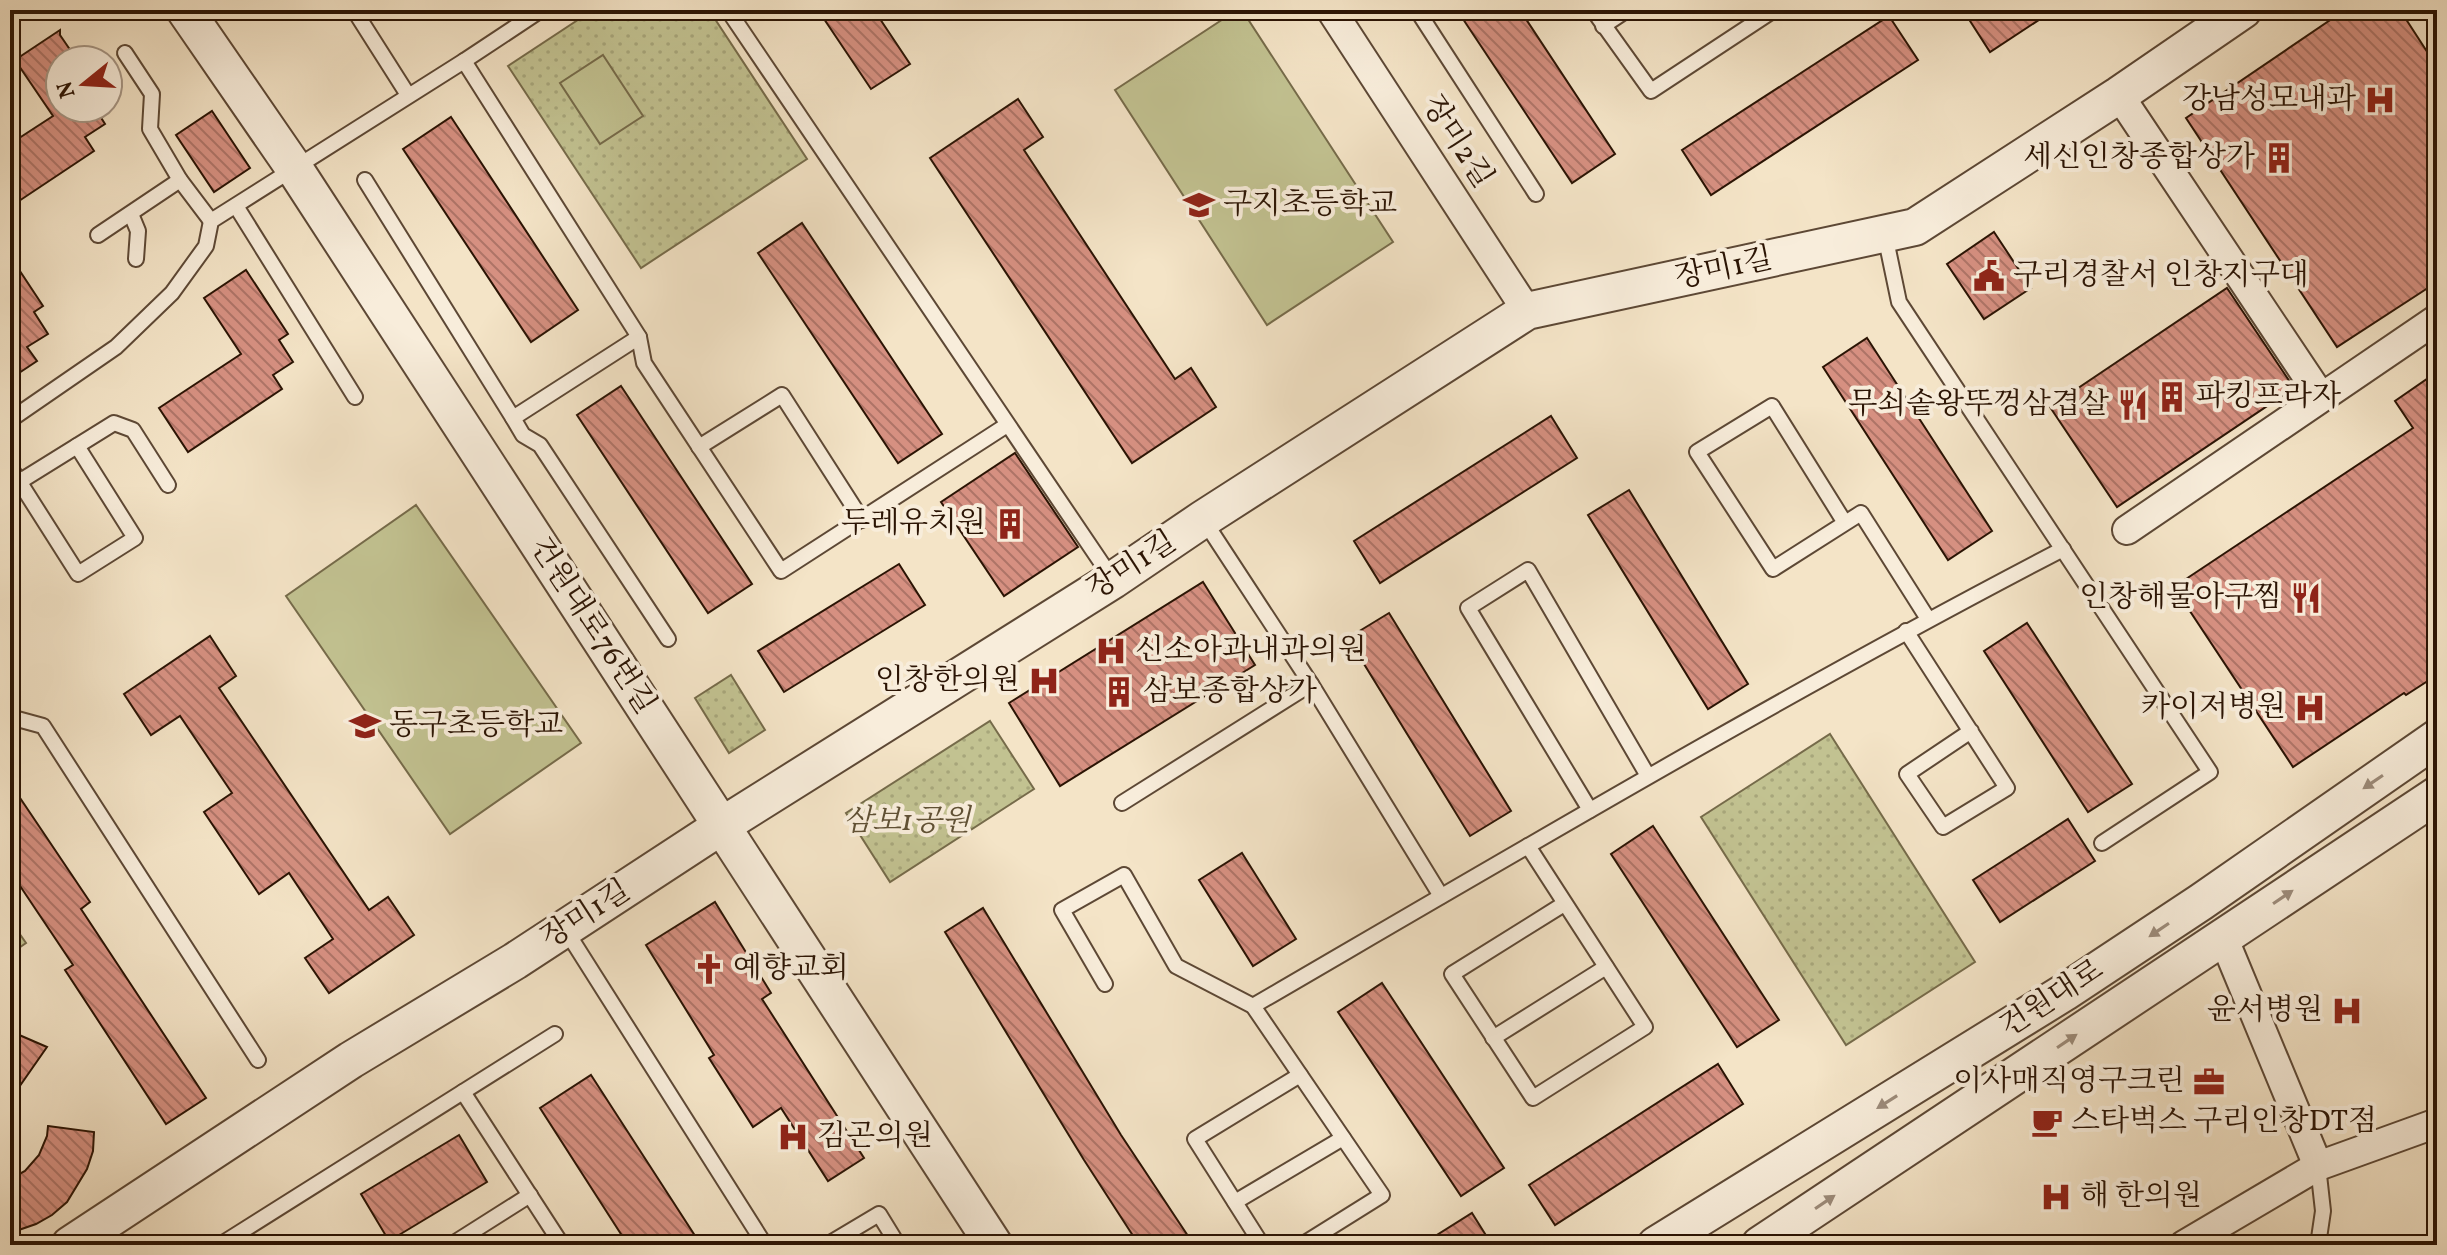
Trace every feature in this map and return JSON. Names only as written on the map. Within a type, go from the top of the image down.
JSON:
[{"type":"street","name":"건원대로76번길","points":[[185,10],[294,168],[994,1245]]},
{"type":"street","name":"장미2길","points":[[1332,10],[1527,311]]},
{"type":"street","name":"장미1길","points":[[70,1245],[351,1060],[515,961],[723,825],[1113,580],[1527,311],[1915,227],[2119,95],[2243,10]]},
{"type":"street","points":[[2119,95],[2321,397]]},
{"type":"street","points":[[2127,530],[2437,319]]},
{"type":"street","name":"건원대로","points":[[1656,1245],[2065,992],[2437,738]]},
{"type":"street","name":"건원대로","points":[[1760,1245],[2437,795]]},
{"type":"street","points":[[2223,937],[2318,1166]]},
{"type":"street","points":[[2184,1245],[2318,1166],[2437,1123]]},
{"type":"lane","points":[[354,10],[408,95]]},
{"type":"lane","points":[[10,420],[116,347],[172,293],[206,246],[211,221],[541,10]]},
{"type":"lane","points":[[728,10],[1113,580]]},
{"type":"lane","points":[[1417,10],[1536,194]]},
{"type":"lane","points":[[1593,10],[1651,91],[1774,10]]},
{"type":"lane","points":[[1603,26],[1627,10]]},
{"type":"lane","points":[[125,53],[152,94],[150,129],[180,180],[211,221]]},
{"type":"lane","points":[[464,61],[639,337],[644,363],[781,571],[1007,425]]},
{"type":"lane","points":[[98,235],[180,180]]},
{"type":"lane","points":[[365,180],[523,435],[540,445],[668,639]]},
{"type":"lane","points":[[236,206],[355,397]]},
{"type":"lane","points":[[131,214],[138,231],[136,259]]},
{"type":"lane","points":[[1885,235],[1899,302],[2210,772],[2102,843]]},
{"type":"lane","points":[[513,418],[639,337]]},
{"type":"lane","points":[[699,447],[782,395],[862,520]]},
{"type":"lane","points":[[1845,523],[1772,406],[1697,452],[1773,569],[1861,513],[1928,619]]},
{"type":"lane","points":[[19,482],[114,423],[133,430],[168,485]]},
{"type":"lane","points":[[10,467],[78,574],[135,538],[77,446]]},
{"type":"lane","points":[[1203,519],[1311,684],[1441,896]]},
{"type":"lane","points":[[1253,1006],[1648,776],[1906,631],[2063,549]]},
{"type":"lane","points":[[1590,810],[1468,608],[1528,570],[1648,776]]},
{"type":"lane","points":[[1906,631],[1971,731],[2007,788],[1943,827],[1907,774],[1971,731]]},
{"type":"lane","points":[[1122,803],[1311,684]]},
{"type":"lane","points":[[10,717],[43,726],[258,1060]]},
{"type":"lane","points":[[1528,846],[1645,1027],[1533,1098],[1452,974],[1564,904]]},
{"type":"lane","points":[[1105,984],[1062,910],[1124,875],[1176,966],[1253,1006],[1382,1195],[1302,1245]]},
{"type":"lane","points":[[564,928],[765,1245]]},
{"type":"lane","points":[[1493,1038],[1606,967]]},
{"type":"lane","points":[[220,1245],[555,1034]]},
{"type":"lane","points":[[1262,1245],[1195,1139],[1300,1075]]},
{"type":"lane","points":[[463,1092],[562,1245]]},
{"type":"lane","points":[[1235,1202],[1343,1138]]},
{"type":"lane","points":[[2318,1166],[2323,1211],[2318,1245]]},
{"type":"lane","points":[[451,1245],[530,1195]]},
{"type":"lane","points":[[827,1245],[879,1214],[898,1245]]},
{"type":"green space","points":[[593,10],[709,10],[807,159],[641,268],[508,66]]},
{"type":"green space","points":[[1237,10],[1242,10],[1393,242],[1267,325],[1115,90]]},
{"type":"green space","points":[[603,55],[643,116],[600,144],[560,83]]},
{"type":"green space","points":[[416,505],[581,743],[450,834],[286,596]]},
{"type":"green space","points":[[731,675],[765,730],[729,753],[695,698]]},
{"type":"green space","name":"삼보1공원","points":[[990,721],[1034,789],[890,882],[846,813]]},
{"type":"green space","points":[[1830,734],[1975,962],[1846,1045],[1701,817]]},
{"type":"green space","points":[[10,920],[26,943],[10,954]]},
{"type":"building","points":[[818,10],[874,10],[910,64],[871,89]]},
{"type":"building","points":[[1457,10],[1520,10],[1615,154],[1572,183]]},
{"type":"building","points":[[1963,10],[2054,10],[1990,52]]},
{"type":"building","points":[[2345,10],[2400,10],[2437,67],[2437,282],[2337,347],[2186,118]]},
{"type":"building","points":[[1889,16],[1918,60],[1711,195],[1682,150]]},
{"type":"building","points":[[60,30],[66,44],[44,44],[44,103],[15,60]]},
{"type":"building","points":[[1018,99],[1043,137],[1024,150],[1175,379],[1191,368],[1216,407],[1132,463],[930,158]]},
{"type":"building","points":[[212,111],[250,168],[214,192],[176,135]]},
{"type":"building","points":[[451,117],[578,310],[531,342],[403,149]]},
{"type":"building","points":[[44,122],[105,124],[85,137],[94,151],[10,207],[10,144]]},
{"type":"building","points":[[802,223],[942,434],[898,463],[758,253]]},
{"type":"building","name":"구리경찰서 인창지구대","points":[[1994,232],[2031,288],[1984,319],[1947,264]]},
{"type":"building","points":[[10,256],[43,306],[34,312],[48,334],[27,347],[37,361],[10,379]]},
{"type":"building","points":[[246,270],[288,334],[279,340],[293,362],[273,375],[282,389],[188,452],[159,408],[241,354],[204,298]]},
{"type":"building","name":"파킹프라자","points":[[2227,288],[2294,388],[2117,507],[2050,407]]},
{"type":"building","points":[[1867,338],[1992,531],[1948,560],[1823,367]]},
{"type":"building","points":[[2437,372],[2437,675],[2406,695],[2404,693],[2293,767],[2174,587],[2413,428],[2395,401]]},
{"type":"building","points":[[621,386],[752,584],[708,613],[577,415]]},
{"type":"building","points":[[1551,416],[1577,458],[1380,583],[1354,541]]},
{"type":"building","name":"두레유치원","points":[[1015,453],[1078,547],[1004,596],[941,502]]},
{"type":"building","points":[[1629,490],[1748,684],[1708,709],[1588,515]]},
{"type":"building","points":[[899,564],[925,605],[784,692],[758,651]]},
{"type":"building","name":"삼보종합상가","points":[[1203,582],[1255,665],[1060,786],[1009,703]]},
{"type":"building","points":[[1389,613],[1511,811],[1470,836],[1348,638]]},
{"type":"building","points":[[2027,623],[2132,784],[2088,812],[1984,651]]},
{"type":"building","points":[[210,636],[236,676],[219,688],[369,910],[388,897],[414,935],[329,993],[305,958],[333,939],[289,873],[259,894],[204,812],[232,793],[180,716],[151,735],[124,694]]},
{"type":"building","points":[[10,783],[90,902],[81,909],[206,1098],[166,1124],[65,970],[73,965],[10,871]]},
{"type":"building","points":[[2068,819],[2095,861],[2000,922],[1973,880]]},
{"type":"building","points":[[1653,826],[1779,1020],[1737,1047],[1611,854]]},
{"type":"building","points":[[1242,853],[1296,939],[1253,966],[1199,880]]},
{"type":"building","points":[[715,902],[771,993],[762,999],[864,1158],[828,1181],[781,1108],[753,1127],[709,1058],[714,1055],[646,945]]},
{"type":"building","points":[[983,908],[1121,1135],[1194,1245],[1139,1245],[1084,1160],[945,932]]},
{"type":"building","points":[[1382,983],[1504,1168],[1461,1196],[1338,1012]]},
{"type":"building","points":[[10,1031],[47,1047],[10,1100]]},
{"type":"building","points":[[1718,1064],[1743,1104],[1555,1225],[1529,1185]]},
{"type":"building","points":[[591,1075],[701,1245],[628,1245],[540,1108]]},
{"type":"building","points":[[48,1126],[94,1132],[93,1151],[87,1169],[67,1202],[52,1215],[10,1233],[10,1179],[25,1171],[39,1155]]},
{"type":"building","points":[[459,1135],[487,1182],[389,1241],[361,1194]]},
{"type":"building","points":[[1472,1213],[1492,1245],[1421,1245]]},
{"type":"place","name":"강남성모내과","points":[[2380,100]]},
{"type":"place","name":"세신인창종합상가","points":[[2279,158]]},
{"type":"place","name":"구지초등학교","points":[[1199,205]]},
{"type":"place","name":"구리경찰서 인창지구대","points":[[1989,276]]},
{"type":"place","name":"파킹프라자","points":[[2172,397]]},
{"type":"place","name":"무쇠솥왕뚜껑삼겹살","points":[[2133,405]]},
{"type":"place","name":"두레유치원","points":[[1010,524]]},
{"type":"place","name":"인창해물아구찜","points":[[2306,598]]},
{"type":"place","name":"신소아과내과의원","points":[[1111,651]]},
{"type":"place","name":"인창한의원","points":[[1044,681]]},
{"type":"place","name":"삼보종합상가","points":[[1119,692]]},
{"type":"place","name":"카이저병원","points":[[2310,708]]},
{"type":"place","name":"동구초등학교","points":[[365,726]]},
{"type":"place","name":"예향교회","points":[[709,969]]},
{"type":"place","name":"윤서병원","points":[[2347,1011]]},
{"type":"place","name":"이사매직영구크린","points":[[2209,1082]]},
{"type":"place","name":"스타벅스 구리인창DT점","points":[[2047,1122]]},
{"type":"place","name":"김곤의원","points":[[793,1137]]},
{"type":"place","name":"해 한의원","points":[[2056,1197]]}]
